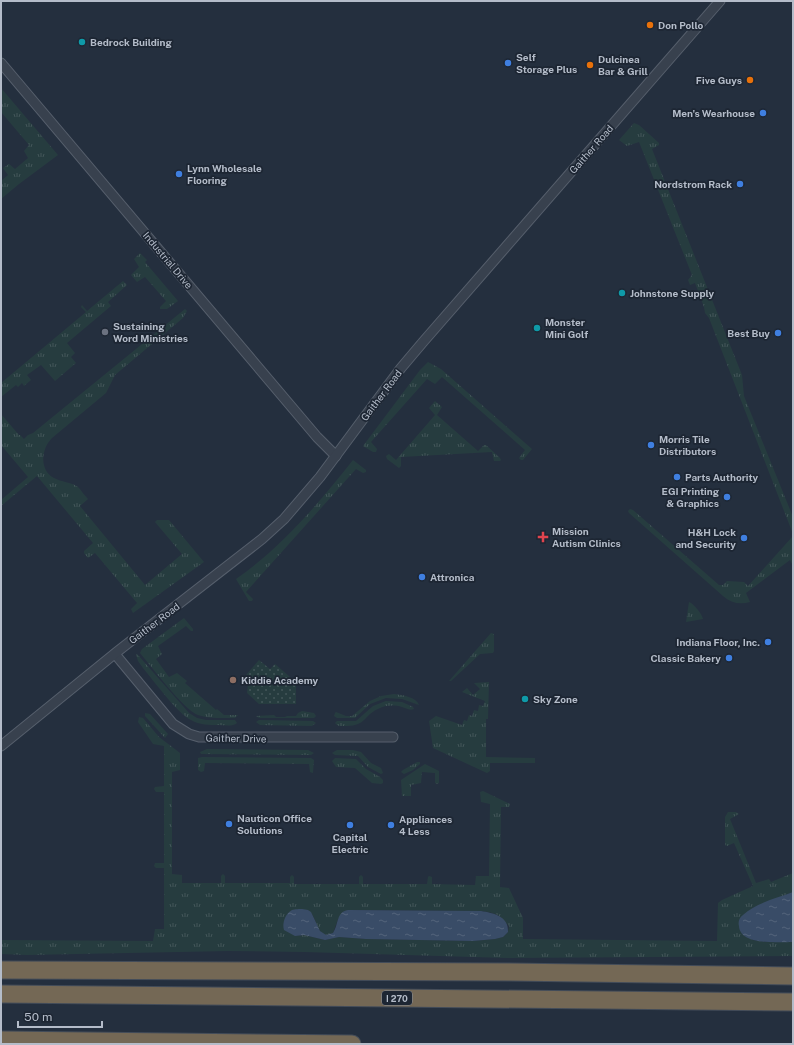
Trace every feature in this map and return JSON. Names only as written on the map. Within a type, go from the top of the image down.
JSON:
[{"type":"highway","points":[[1,970],[501,972],[793,976]]},
{"type":"highway","name":"I 270","points":[[1,994],[793,1002]]},
{"type":"highway","points":[[1,1040],[352,1044]]},
{"type":"street","name":"Gaither Road","points":[[1,746],[115,654],[262,539],[284,519],[336,456],[382,393],[423,342],[720,1]]},
{"type":"street","name":"Industrial Drive","points":[[1,63],[317,437],[336,456]]},
{"type":"street","name":"Gaither Drive","points":[[115,654],[173,724],[189,734],[199,737],[393,737]]},
{"type":"green space","points":[[1,88],[58,155],[1,199],[1,181],[8,175],[3,168],[9,164],[15,169],[28,158],[24,151],[29,145],[1,112]]},
{"type":"green space","points":[[634,123],[639,125],[659,143],[659,145],[652,149],[742,375],[744,396],[793,517],[793,534],[709,318],[705,313],[695,283],[690,285],[688,280],[692,275],[639,142],[627,146],[619,140]]},
{"type":"green space","points":[[140,253],[147,260],[145,262],[178,301],[167,309],[160,309],[166,301],[145,277],[137,282],[131,275],[139,267],[134,259]]},
{"type":"green space","points":[[123,281],[127,285],[108,302],[111,306],[67,343],[75,353],[71,357],[76,363],[55,381],[41,365],[27,375],[31,380],[24,386],[22,383],[18,387],[16,385],[1,397],[1,383],[86,312],[81,307],[82,305],[87,311]]},
{"type":"green space","points":[[185,309],[187,311],[183,318],[115,375],[106,393],[52,438],[44,453],[44,465],[49,474],[54,478],[79,488],[88,499],[80,506],[145,585],[182,554],[155,522],[157,520],[169,520],[204,562],[133,613],[131,609],[137,603],[95,553],[88,558],[84,553],[84,551],[93,543],[37,476],[1,506],[1,500],[28,477],[1,445],[1,414],[24,439]]},
{"type":"green space","points":[[428,362],[441,369],[532,449],[523,460],[519,458],[525,450],[442,377],[435,384],[427,379],[371,442],[377,449],[376,452],[373,452],[363,446],[420,370]]},
{"type":"green space","points":[[435,401],[442,407],[437,415],[478,451],[486,445],[501,460],[494,461],[492,452],[401,457],[401,466],[399,468],[387,459],[386,456],[389,454],[396,460],[435,415],[429,408]]},
{"type":"green space","points":[[353,460],[366,470],[366,472],[363,473],[356,469],[246,592],[253,599],[252,601],[249,601],[236,579],[253,567],[299,524]]},
{"type":"green space","points":[[630,509],[719,585],[723,585],[727,581],[744,582],[748,586],[793,536],[793,566],[790,560],[746,593],[750,602],[732,602],[723,596],[629,513],[628,511]]},
{"type":"green space","points":[[689,602],[698,609],[703,619],[686,622]]},
{"type":"green space","points":[[184,618],[193,631],[186,626],[158,646],[162,654],[156,659],[169,677],[177,673],[187,681],[185,683],[216,710],[217,709],[224,715],[238,715],[235,718],[207,717],[198,715],[192,711],[184,705],[140,653],[142,649]]},
{"type":"green space","points":[[491,633],[494,634],[493,653],[480,654],[451,681],[449,681]]},
{"type":"green space","points":[[136,654],[189,713],[197,718],[206,720],[235,720],[237,723],[228,726],[205,724],[194,722],[185,716],[179,711],[143,668],[138,661]]},
{"type":"green space","points":[[259,660],[270,669],[275,664],[290,677],[296,686],[296,704],[259,704],[247,693],[248,684],[245,681],[249,678],[246,675]]},
{"type":"green space","points":[[489,682],[488,719],[486,719],[486,757],[535,758],[535,763],[490,763],[490,771],[487,773],[433,748],[429,721],[436,716],[462,725],[464,720],[467,721],[469,715],[472,716],[474,710],[478,711],[479,705],[483,706],[485,701],[462,692],[467,688],[473,695],[480,689],[474,683]]},
{"type":"green space","points":[[394,694],[412,698],[419,705],[402,699],[386,698],[370,704],[355,718],[337,718],[334,716],[336,712],[346,716],[352,716],[370,701],[381,696]]},
{"type":"green space","points":[[386,701],[402,702],[413,707],[414,709],[409,710],[397,706],[385,706],[375,710],[358,724],[341,726],[335,723],[337,721],[356,721],[373,706]]},
{"type":"green space","points":[[302,711],[314,713],[316,716],[314,718],[259,718],[256,716],[296,716]]},
{"type":"green space","points":[[145,713],[150,714],[168,734],[165,738],[145,716]]},
{"type":"green space","points":[[139,717],[143,718],[159,737],[180,753],[180,770],[172,772],[172,874],[182,875],[182,883],[221,883],[221,876],[223,874],[225,876],[225,883],[290,883],[290,877],[292,875],[294,877],[294,884],[359,884],[359,877],[361,875],[363,877],[363,884],[427,884],[429,876],[432,877],[432,884],[475,885],[476,876],[489,876],[490,804],[481,802],[480,792],[483,791],[510,804],[509,807],[501,807],[500,887],[509,888],[523,918],[523,939],[717,941],[718,903],[753,886],[734,843],[727,846],[725,845],[725,817],[728,812],[736,812],[739,814],[730,819],[756,883],[769,879],[771,882],[793,873],[793,892],[753,908],[752,940],[767,942],[793,942],[793,956],[507,958],[228,951],[27,955],[1,954],[1,940],[153,941],[155,929],[164,929],[164,868],[156,868],[154,866],[155,863],[164,863],[164,792],[156,792],[154,789],[155,787],[164,786],[164,746],[153,744],[138,722]],"holes":[[[308,910],[322,933],[326,935],[333,933],[338,919],[348,910],[481,911],[490,912],[497,915],[509,926],[508,932],[503,937],[473,941],[339,937],[325,940],[304,935],[295,936]]]},
{"type":"green space","points":[[259,720],[313,721],[316,723],[312,726],[260,725],[256,722]]},
{"type":"green space","points":[[207,749],[308,750],[314,753],[311,755],[201,754],[200,752]]},
{"type":"green space","points":[[337,750],[353,750],[361,752],[371,763],[381,768],[383,773],[381,774],[368,767],[358,756],[335,755],[332,753]]},
{"type":"green space","points":[[198,758],[311,758],[314,760],[313,773],[310,772],[309,764],[205,763],[204,771],[201,772],[198,770]]},
{"type":"green space","points":[[335,758],[356,759],[366,769],[380,777],[383,780],[383,783],[372,783],[355,768],[336,767],[332,761]]},
{"type":"green space","points":[[417,762],[420,762],[420,764],[413,770],[404,774],[401,772],[403,770]]},
{"type":"green space","points":[[425,764],[439,771],[439,783],[435,783],[435,773],[422,772],[421,783],[411,785],[411,796],[402,796],[401,780]]},
{"type":"water","points":[[793,892],[793,942],[761,942],[746,937],[741,932],[739,920],[748,911],[767,901]]},
{"type":"water","points":[[302,909],[311,912],[320,931],[326,935],[333,933],[341,913],[348,910],[481,911],[495,914],[503,919],[508,927],[508,932],[503,937],[473,941],[339,937],[325,940],[304,935],[295,936],[284,930],[283,927],[286,916],[292,910]]},
{"type":"place","name":"Don Pollo","points":[[650,25]]},
{"type":"place","name":"Bedrock Building","points":[[82,42]]},
{"type":"place","name":"Self Storage Plus","points":[[508,63]]},
{"type":"place","name":"Dulcinea Bar & Grill","points":[[590,65]]},
{"type":"place","name":"Five Guys","points":[[750,80]]},
{"type":"place","name":"Men's Wearhouse","points":[[763,113]]},
{"type":"place","name":"Lynn Wholesale Flooring","points":[[179,174]]},
{"type":"place","name":"Nordstrom Rack","points":[[740,184]]},
{"type":"place","name":"Johnstone Supply","points":[[622,293]]},
{"type":"place","name":"Monster Mini Golf","points":[[537,328]]},
{"type":"place","name":"Sustaining Word Ministries","points":[[105,332]]},
{"type":"place","name":"Best Buy","points":[[778,333]]},
{"type":"place","name":"Morris Tile Distributors","points":[[651,445]]},
{"type":"place","name":"Parts Authority","points":[[677,477]]},
{"type":"place","name":"EGI Printing & Graphics","points":[[727,497]]},
{"type":"place","name":"Mission Autism Clinics","points":[[543,537]]},
{"type":"place","name":"H&H Lock and Security","points":[[744,538]]},
{"type":"place","name":"Attronica","points":[[422,577]]},
{"type":"place","name":"Indiana Floor, Inc.","points":[[768,642]]},
{"type":"place","name":"Classic Bakery","points":[[729,658]]},
{"type":"place","name":"Kiddie Academy","points":[[233,680]]},
{"type":"place","name":"Sky Zone","points":[[525,699]]},
{"type":"place","name":"Nauticon Office Solutions","points":[[229,824]]},
{"type":"place","name":"Capital Electric","points":[[350,825]]},
{"type":"place","name":"Appliances 4 Less","points":[[391,825]]}]
